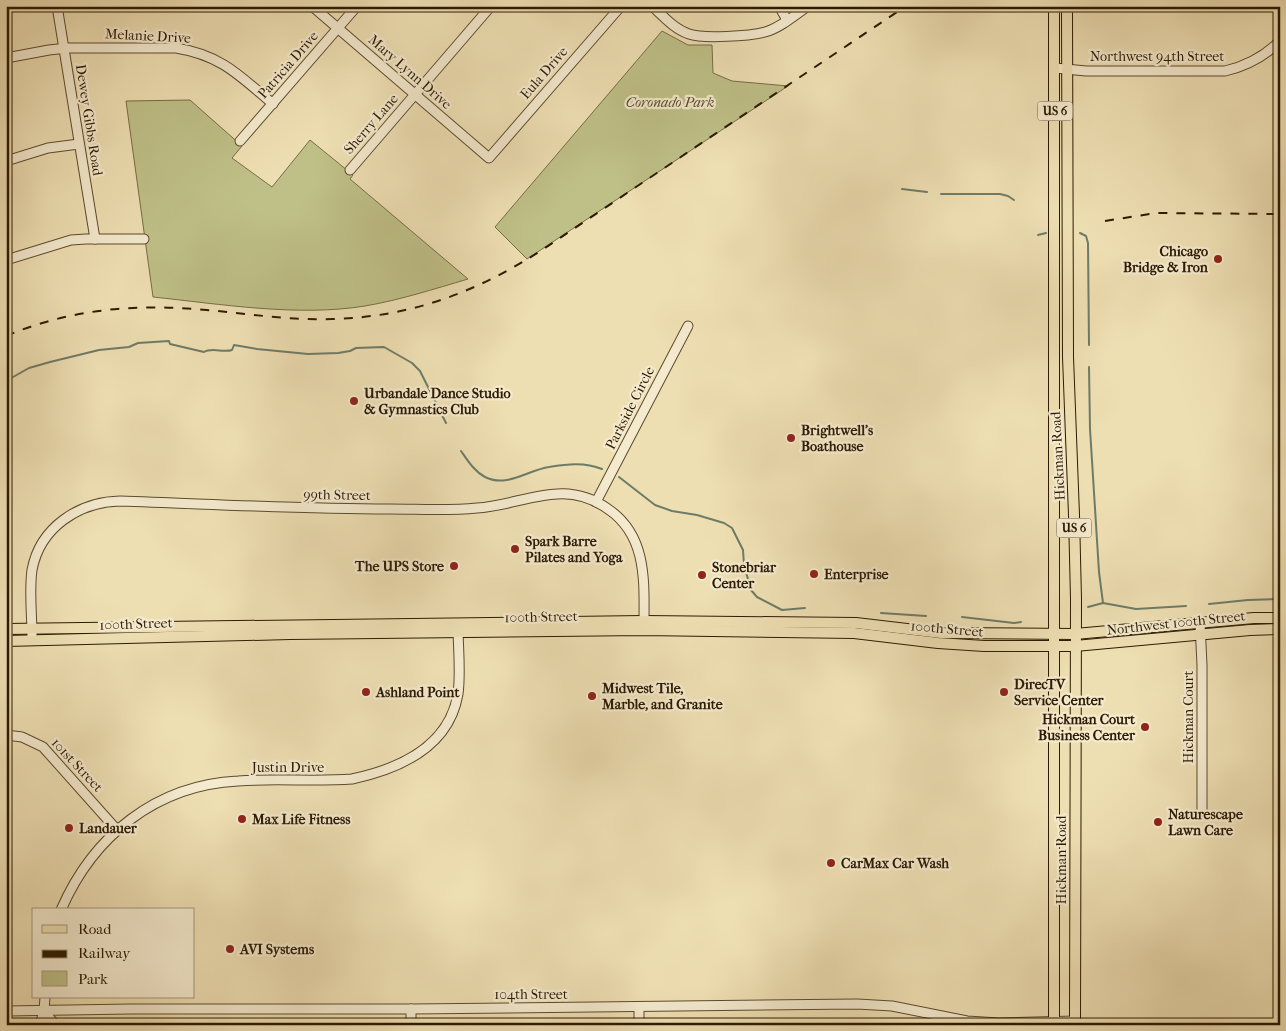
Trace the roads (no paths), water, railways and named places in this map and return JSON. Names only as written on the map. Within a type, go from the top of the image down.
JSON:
[{"type":"main road","name":"Hickman Road","points":[[1054,6],[1054,1023]]},
{"type":"main road","name":"Hickman Road","points":[[1067,6],[1068,357],[1074,524],[1075,634],[1075,1023]]},
{"type":"main road","name":"Northwest 100th Street","points":[[1075,634],[1280,618]]},
{"type":"main road","name":"100th Street","points":[[6,629],[856,623],[941,633],[1075,634]]},
{"type":"main road","name":"100th Street","points":[[644,625],[854,633],[938,644],[1075,646]]},
{"type":"main road","name":"100th Street","points":[[6,641],[290,634],[458,627]]},
{"type":"main road","name":"Northwest 100th Street","points":[[1075,646],[1201,634],[1280,629]]},
{"type":"street","name":"Dewey Gibbs Road","points":[[56,6],[95,239]]},
{"type":"street","name":"Mary Lynn Drive","points":[[312,6],[489,158]]},
{"type":"street","name":"Patricia Drive","points":[[240,141],[357,6]]},
{"type":"street","name":"Sherry Lane","points":[[350,170],[491,6]]},
{"type":"street","name":"Eula Drive","points":[[489,158],[621,6]]},
{"type":"street","points":[[652,6],[678,28],[698,36],[708,37],[765,32],[808,6]]},
{"type":"street","points":[[780,6],[787,20]]},
{"type":"street","name":"Northwest 94th Street","points":[[1055,68],[1086,71],[1225,71],[1257,60],[1280,41]]},
{"type":"street","name":"Melanie Drive","points":[[6,58],[64,48],[176,48],[200,53],[232,68],[273,104]]},
{"type":"street","points":[[6,161],[48,148],[79,144]]},
{"type":"street","points":[[6,260],[71,240],[144,239]]},
{"type":"street","name":"Parkside Circle","points":[[596,502],[688,326]]},
{"type":"street","name":"99th Street","points":[[32,641],[32,573],[42,544],[53,528],[78,510],[96,503],[120,500],[329,509],[459,509],[496,506],[540,495],[575,494],[596,502],[617,516],[625,525],[636,544],[643,570],[644,625]]},
{"type":"street","name":"Hickman Court","points":[[1200,623],[1202,811]]},
{"type":"street","name":"Justin Drive","points":[[61,908],[79,874],[92,856],[117,830],[140,812],[159,801],[198,787],[239,781],[352,779],[373,774],[414,758],[441,735],[455,707],[459,682],[458,627]]},
{"type":"street","name":"101st Street","points":[[6,735],[22,737],[43,747],[117,830]]},
{"type":"street","points":[[40,1025],[45,998]]},
{"type":"street","name":"104th Street","points":[[6,1011],[174,1008],[412,1009],[858,1004],[892,1006],[951,1018],[999,1024],[1075,1023]]},
{"type":"street","points":[[639,1007],[639,1025]]},
{"type":"street","points":[[411,1025],[412,1009]]},
{"type":"street","points":[[44,1010],[52,1025]]},
{"type":"waterway","points":[[902,189],[927,192]]},
{"type":"waterway","points":[[941,194],[1000,194],[1014,200]]},
{"type":"waterway","points":[[1038,235],[1046,233]]},
{"type":"waterway","points":[[1080,233],[1086,236],[1088,243],[1089,345]]},
{"type":"waterway","points":[[6,381],[29,368],[99,350],[129,347],[138,343],[169,341],[170,344],[204,352],[210,350],[232,350],[234,345],[308,354],[338,353],[356,348],[384,347],[412,363],[420,371],[446,423]]},
{"type":"waterway","points":[[1089,367],[1090,429],[1099,572],[1103,603]]},
{"type":"waterway","points":[[461,451],[471,466],[485,477],[493,480],[509,479],[562,465],[583,464],[602,469]]},
{"type":"waterway","points":[[619,477],[655,505],[672,511],[697,515],[724,523],[732,528],[743,550],[744,565],[751,590],[757,597],[782,610],[805,608]]},
{"type":"waterway","points":[[1209,604],[1280,599]]},
{"type":"waterway","points":[[1088,607],[1103,603],[1136,609],[1186,606]]},
{"type":"waterway","points":[[881,613],[926,616]]},
{"type":"waterway","points":[[962,617],[1014,623],[1021,622]]},
{"type":"railway","points":[[6,336],[26,328],[69,316],[112,309],[155,307],[274,317],[332,319],[390,313],[444,299],[495,277],[545,248],[906,6]]},
{"type":"railway","points":[[1105,221],[1156,213],[1280,214]]},
{"type":"place","name":"Chicago Bridge & Iron","points":[[1218,259]]},
{"type":"place","name":"Urbandale Dance Studio & Gymnastics Club","points":[[354,401]]},
{"type":"place","name":"Brightwell's Boathouse","points":[[791,438]]},
{"type":"place","name":"Spark Barre Pilates and Yoga","points":[[515,549]]},
{"type":"place","name":"The UPS Store","points":[[454,566]]},
{"type":"place","name":"Enterprise","points":[[814,574]]},
{"type":"place","name":"Stonebriar Center","points":[[702,575]]},
{"type":"place","name":"Ashland Point","points":[[366,692]]},
{"type":"place","name":"DirecTV Service Center","points":[[1004,692]]},
{"type":"place","name":"Midwest Tile, Marble, and Granite","points":[[592,696]]},
{"type":"place","name":"Hickman Court Business Center","points":[[1145,727]]},
{"type":"place","name":"Max Life Fitness","points":[[242,819]]},
{"type":"place","name":"Naturescape Lawn Care","points":[[1158,822]]},
{"type":"place","name":"Landauer","points":[[69,828]]},
{"type":"place","name":"CarMax Car Wash","points":[[831,863]]},
{"type":"place","name":"AVI Systems","points":[[230,949]]},
{"type":"park label","name":"Coronado Park","points":[[670,102]]}]
